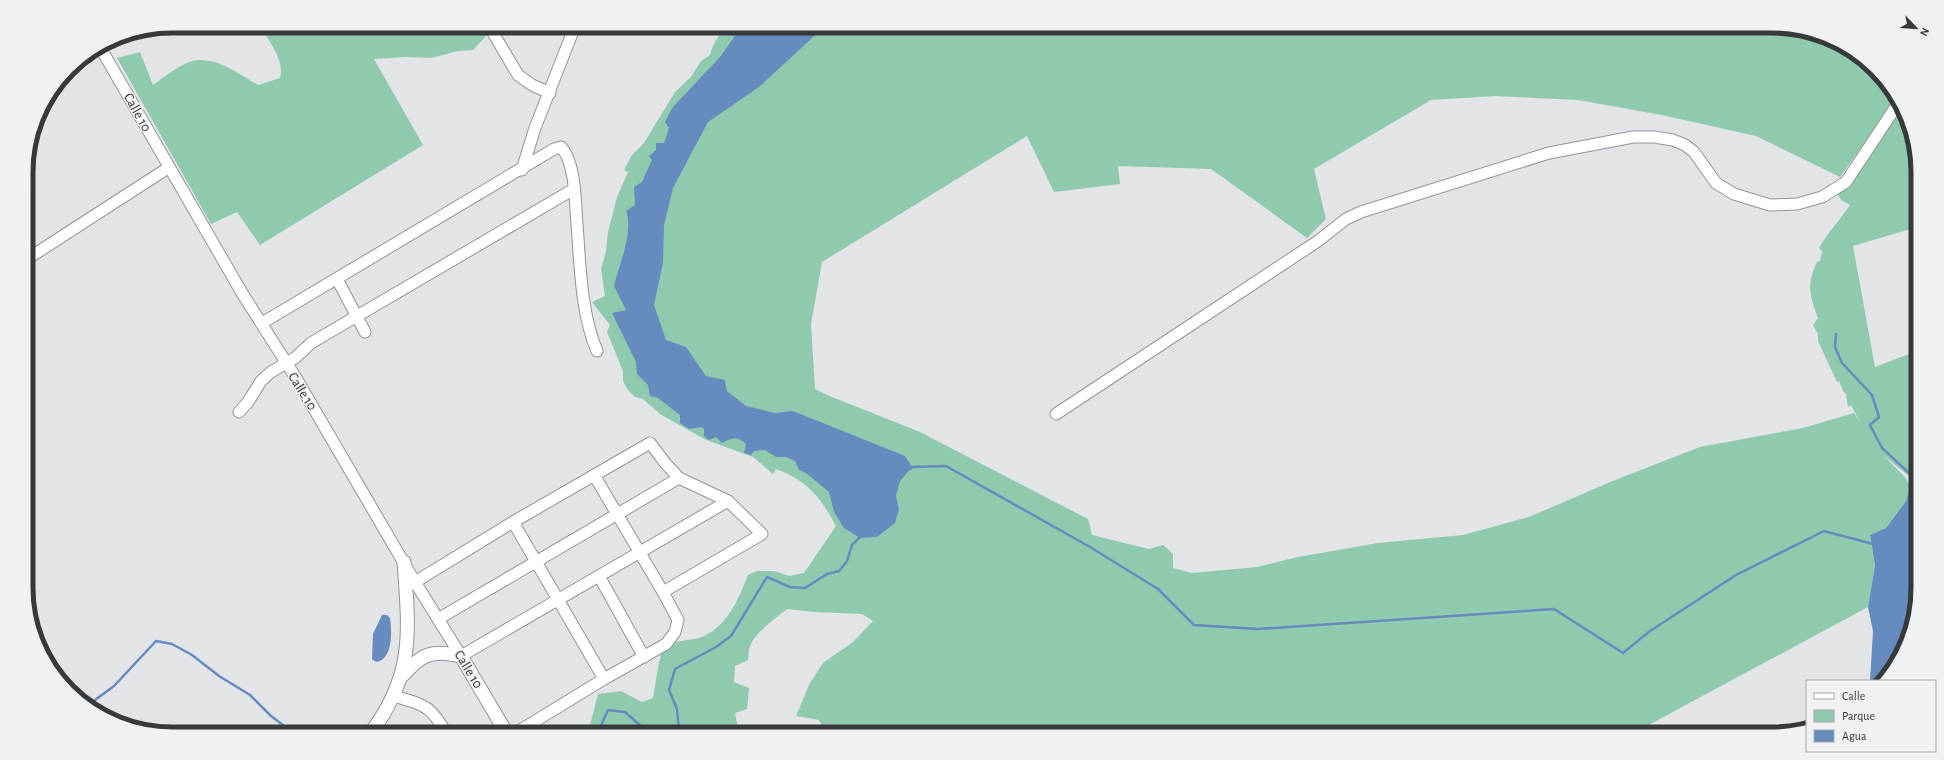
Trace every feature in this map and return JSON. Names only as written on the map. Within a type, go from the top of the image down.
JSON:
[{"type":"main road","points":[[375,727],[394,696],[402,676],[408,644],[404,562]]},
{"type":"main road","points":[[402,676],[414,663],[425,655],[436,653],[461,656]]},
{"type":"main road","name":"Calle 10","points":[[461,656],[504,727]]},
{"type":"street","points":[[493,33],[518,75],[532,85],[550,92]]},
{"type":"street","points":[[522,170],[572,33]]},
{"type":"street","name":"Calle 10","points":[[103,52],[168,168],[242,293],[262,323],[415,582],[461,656]]},
{"type":"street","points":[[1056,414],[1318,241],[1346,219],[1360,212],[1549,153],[1633,138],[1654,137],[1673,140],[1685,145],[1694,152],[1716,183],[1734,194],[1770,205],[1797,204],[1822,197],[1846,182],[1895,108]]},
{"type":"street","points":[[262,323],[522,170],[554,149],[562,147],[566,152],[572,174],[587,319],[592,341],[597,351]]},
{"type":"street","points":[[33,255],[168,168]]},
{"type":"street","points":[[239,412],[248,402],[261,382],[271,372],[295,358],[311,343],[574,189]]},
{"type":"street","points":[[337,279],[365,332]]},
{"type":"street","points":[[415,582],[513,522],[650,443],[679,478],[728,500],[762,534],[664,592]]},
{"type":"street","points":[[525,727],[604,679],[666,644],[675,632],[678,620],[664,592],[594,475]]},
{"type":"street","points":[[438,619],[679,478]]},
{"type":"street","points":[[461,656],[728,500]]},
{"type":"street","points":[[513,522],[604,679]]},
{"type":"street","points":[[599,576],[644,657]]},
{"type":"street","points":[[394,696],[429,708],[435,714],[443,727]]},
{"type":"green space","points":[[264,33],[504,33],[498,36],[487,35],[473,50],[458,51],[431,58],[406,57],[374,59],[423,145],[260,245],[237,212],[211,224],[117,58],[140,52],[153,85],[187,63],[207,60],[237,72],[258,85],[280,78],[280,65],[272,45]]},
{"type":"green space","points":[[721,33],[1781,33],[1817,40],[1834,47],[1857,62],[1870,74],[1882,87],[1893,104],[1840,177],[1756,136],[1662,115],[1578,100],[1495,96],[1431,100],[1314,169],[1326,219],[1307,238],[1211,169],[1118,166],[1120,184],[1054,192],[1027,136],[822,262],[811,324],[815,389],[920,432],[1088,519],[1092,535],[1149,549],[1163,545],[1173,554],[1173,568],[1192,573],[1257,567],[1298,557],[1378,543],[1463,535],[1529,517],[1615,480],[1700,447],[1803,428],[1854,413],[1861,424],[1851,405],[1848,407],[1846,394],[1843,391],[1839,381],[1837,382],[1818,341],[1818,334],[1813,325],[1818,318],[1811,297],[1810,284],[1817,262],[1820,261],[1822,251],[1819,248],[1850,205],[1841,200],[1836,190],[1896,111],[1906,136],[1910,154],[1911,229],[1853,246],[1875,367],[1911,353],[1911,478],[1883,455],[1904,476],[1910,486],[1906,501],[1886,528],[1870,535],[1875,565],[1868,607],[1645,727],[823,727],[819,720],[796,716],[810,683],[823,663],[853,642],[873,621],[862,614],[787,609],[766,626],[752,642],[749,649],[748,660],[735,666],[734,682],[749,688],[747,709],[735,713],[738,727],[590,727],[598,694],[621,691],[642,702],[653,698],[660,658],[663,650],[667,646],[677,642],[699,638],[720,625],[732,610],[748,575],[757,571],[774,571],[789,576],[804,573],[836,526],[825,507],[805,484],[787,473],[776,469],[773,474],[753,457],[706,440],[660,414],[643,399],[635,397],[627,389],[623,381],[623,371],[607,332],[610,325],[592,302],[605,296],[601,269],[617,197],[628,172],[624,170],[632,155],[644,143],[675,92],[691,77],[701,61],[710,55]]},
{"type":"water","points":[[737,33],[817,33],[759,87],[708,122],[673,188],[664,225],[663,263],[654,305],[666,340],[686,347],[706,376],[725,380],[727,391],[746,406],[775,413],[793,411],[905,456],[912,467],[900,481],[896,496],[899,509],[895,523],[877,537],[860,538],[844,528],[834,512],[829,492],[806,473],[799,470],[795,461],[786,457],[776,457],[765,450],[754,451],[751,455],[744,453],[746,444],[743,441],[731,439],[722,443],[716,437],[709,440],[704,436],[704,429],[701,427],[689,429],[680,423],[680,415],[658,398],[650,396],[648,385],[637,374],[636,362],[612,313],[626,310],[614,286],[627,238],[628,219],[626,211],[635,205],[634,187],[642,182],[652,160],[649,156],[656,150],[656,143],[664,143],[669,128],[665,122],[672,108],[720,57]]},
{"type":"water","points":[[1911,485],[1911,597],[1908,615],[1904,633],[1897,650],[1882,673],[1876,680],[1870,680],[1873,631],[1868,607],[1875,565],[1870,535],[1886,528],[1906,501]]},
{"type":"water","points":[[382,615],[387,615],[390,618],[391,637],[386,656],[382,660],[376,662],[372,659],[373,634]]},
{"type":"waterway","points":[[1836,334],[1835,347],[1842,363],[1872,395],[1879,417],[1870,425],[1882,448],[1911,476]]},
{"type":"waterway","points":[[910,469],[912,467],[946,466],[1090,547],[1158,589],[1194,625],[1258,629],[1554,609],[1623,653],[1650,631],[1736,575],[1824,531],[1873,544]]},
{"type":"waterway","points":[[679,727],[677,709],[669,690],[675,669],[716,647],[731,636],[767,577],[790,587],[805,588],[827,574],[839,571],[847,561],[852,545],[861,536]]},
{"type":"waterway","points":[[92,702],[114,686],[156,641],[172,644],[192,655],[219,676],[250,695],[271,716],[286,727]]},
{"type":"waterway","points":[[600,727],[608,710],[625,712],[642,727]]}]
